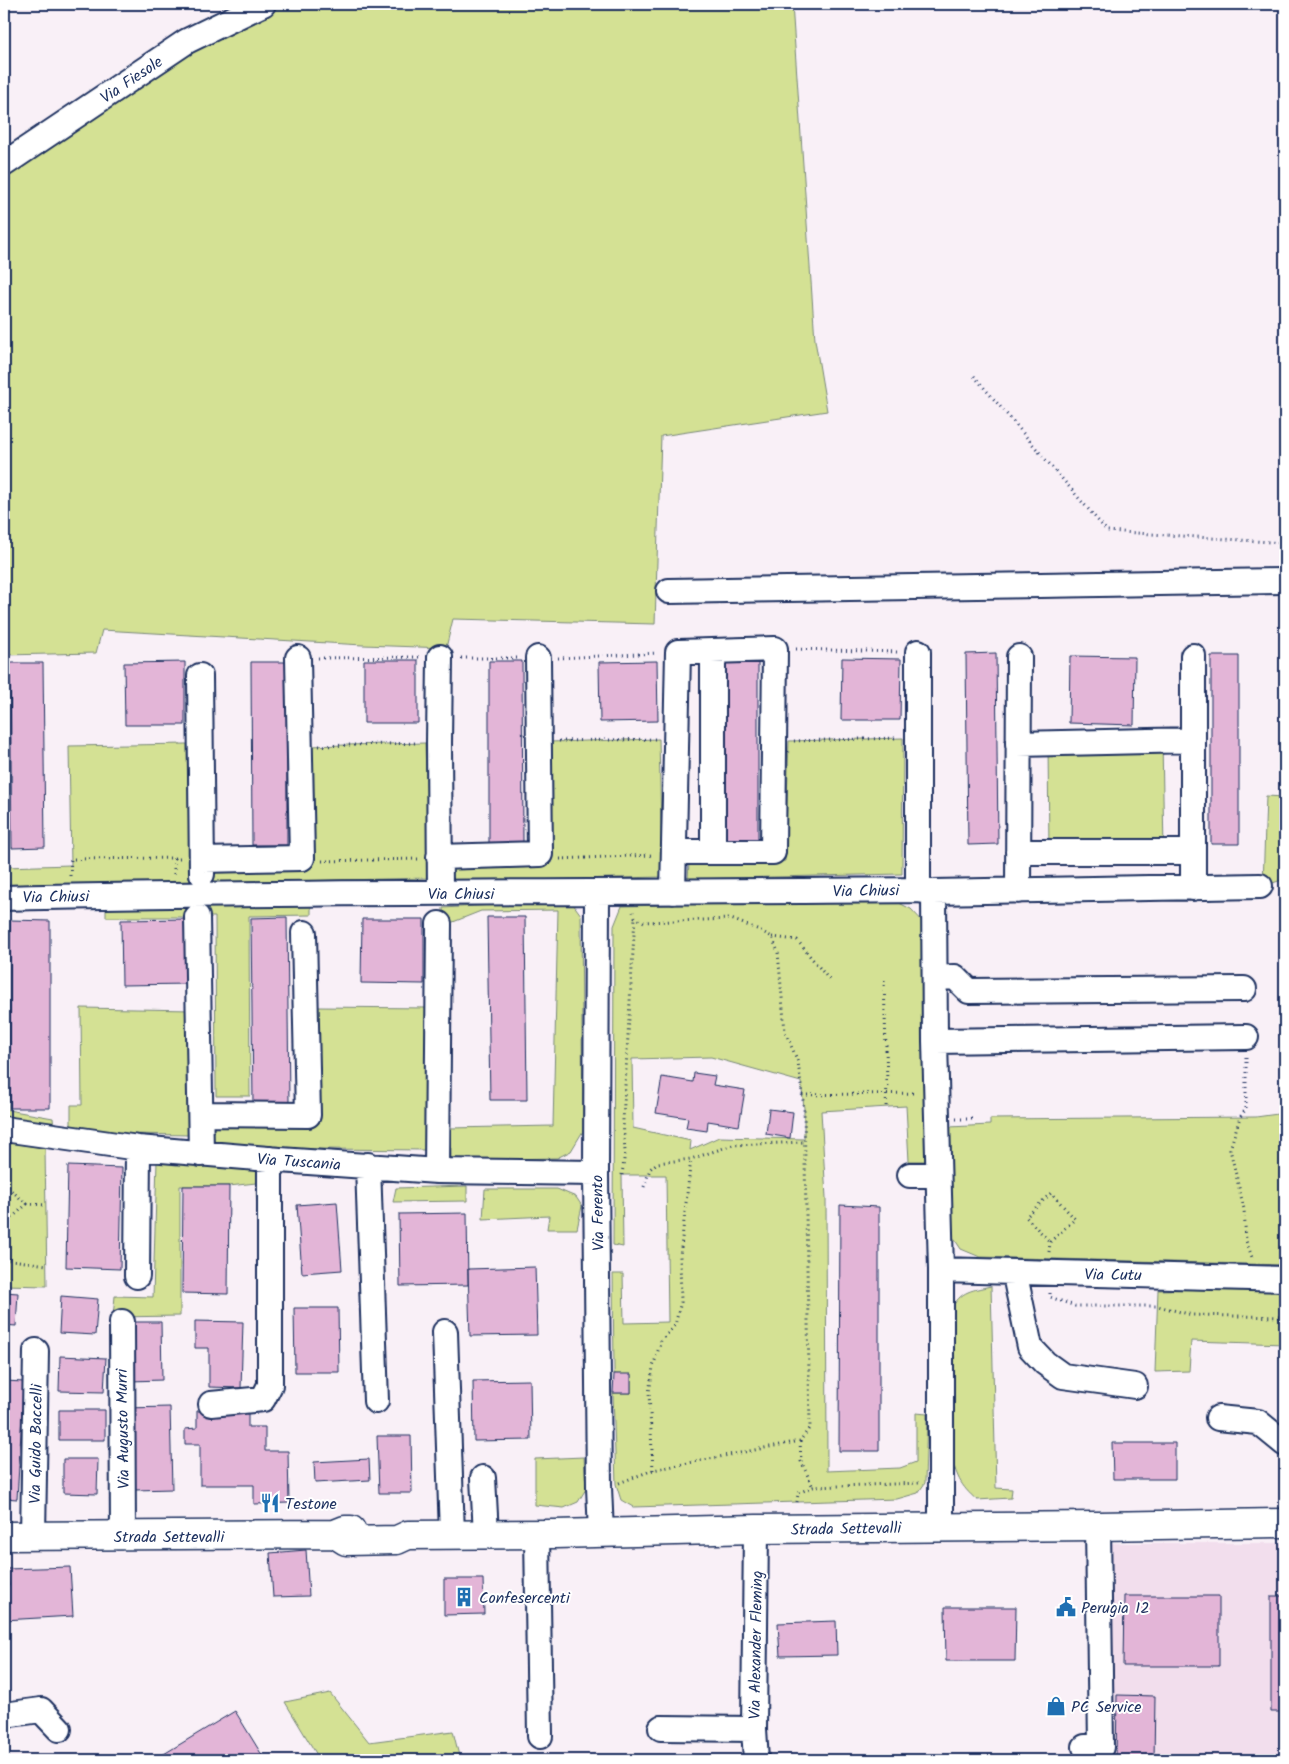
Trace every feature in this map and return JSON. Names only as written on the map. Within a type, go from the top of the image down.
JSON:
[{"type":"main road","name":"Strada Settevalli","points":[[4,1536],[335,1534],[345,1530],[396,1529],[408,1535],[537,1534],[756,1529],[1285,1523]]},
{"type":"street","name":"Via Fiesole","points":[[4,164],[187,41],[264,4]]},
{"type":"street","points":[[669,591],[1285,581]]},
{"type":"street","points":[[673,892],[678,652],[776,649],[773,852],[674,852]]},
{"type":"street","points":[[713,651],[713,852]]},
{"type":"street","name":"Via Chiusi","points":[[918,652],[926,891]]},
{"type":"street","points":[[1193,656],[1193,888]]},
{"type":"street","points":[[440,657],[440,893]]},
{"type":"street","points":[[1018,890],[1019,657]]},
{"type":"street","points":[[202,860],[302,858],[298,658]]},
{"type":"street","points":[[439,857],[540,854],[538,658]]},
{"type":"street","points":[[200,676],[202,894]]},
{"type":"street","points":[[1018,744],[1193,740]]},
{"type":"street","points":[[1018,852],[1193,852]]},
{"type":"street","name":"Via Chiusi","points":[[4,898],[202,894],[926,891],[1260,886]]},
{"type":"street","points":[[926,891],[935,978],[941,1270],[941,1527]]},
{"type":"street","name":"Via Ferento","points":[[597,893],[596,1173],[598,1487],[601,1532]]},
{"type":"street","points":[[197,916],[202,1154]]},
{"type":"street","points":[[437,1171],[439,924]]},
{"type":"street","points":[[201,1114],[308,1115],[304,934]]},
{"type":"street","points":[[935,978],[955,977],[969,991],[1244,989]]},
{"type":"street","points":[[936,1041],[1246,1037]]},
{"type":"street","name":"Via Tuscania","points":[[4,1130],[138,1148],[270,1159],[437,1171],[596,1173]]},
{"type":"street","points":[[137,1276],[138,1148]]},
{"type":"street","points":[[211,1404],[263,1399],[270,1386],[270,1159]]},
{"type":"street","points":[[368,1165],[376,1401]]},
{"type":"street","points":[[910,1175],[938,1175]]},
{"type":"street","points":[[259,1300],[270,1240]]},
{"type":"street","name":"Via Cutu","points":[[941,1270],[1285,1279]]},
{"type":"street","points":[[1016,1272],[1030,1347],[1045,1363],[1063,1376],[1135,1386]]},
{"type":"street","name":"Via Augusto Murri","points":[[122,1322],[123,1536]]},
{"type":"street","points":[[445,1332],[452,1534]]},
{"type":"street","name":"Via Guido Baccelli","points":[[33,1536],[36,1351]]},
{"type":"street","points":[[1218,1418],[1258,1422],[1285,1444]]},
{"type":"street","points":[[483,1478],[486,1534]]},
{"type":"street","points":[[1085,1747],[1101,1747],[1098,1526]]},
{"type":"street","name":"Via Alexander Fleming","points":[[756,1529],[754,1730],[756,1760]]},
{"type":"street","points":[[537,1534],[540,1736]]},
{"type":"street","points":[[4,1715],[42,1710],[59,1729]]},
{"type":"street","points":[[661,1728],[754,1730]]},
{"type":"path","points":[[974,376],[1107,531],[1285,543]]},
{"type":"path","points":[[776,649],[918,652]]},
{"type":"path","points":[[298,658],[538,658],[678,652]]},
{"type":"path","points":[[774,741],[903,738]]},
{"type":"path","points":[[559,742],[676,739]]},
{"type":"path","points":[[318,746],[439,743]]},
{"type":"path","points":[[552,860],[674,852]]},
{"type":"path","points":[[321,861],[439,857]]},
{"type":"path","points":[[72,859],[190,858],[202,860]]},
{"type":"path","points":[[622,1175],[625,1152],[623,1120],[635,917],[630,905]]},
{"type":"path","points":[[635,917],[644,922],[731,918],[772,937],[797,940],[831,982]]},
{"type":"path","points":[[772,937],[778,952],[785,1031],[798,1062],[802,1095],[805,1142],[810,1428],[800,1441],[801,1461],[813,1487]]},
{"type":"path","points":[[884,980],[886,1107]]},
{"type":"path","points":[[1246,1037],[1246,1109],[1240,1117],[1230,1148],[1244,1209],[1246,1240],[1255,1264]]},
{"type":"path","points":[[802,1095],[919,1093]]},
{"type":"path","points":[[644,1187],[650,1169],[657,1163],[691,1159],[733,1145],[805,1142]]},
{"type":"path","points":[[654,1470],[649,1393],[653,1367],[661,1341],[675,1325],[681,1302],[680,1256],[691,1159]]},
{"type":"path","points":[[4,1184],[27,1204],[46,1205]]},
{"type":"path","points":[[1050,1242],[1026,1216],[1051,1193],[1075,1219],[1050,1242],[1048,1273],[1050,1297],[1075,1306],[1158,1306],[1192,1315],[1285,1317]]},
{"type":"path","points":[[4,1226],[27,1204]]},
{"type":"path","points":[[4,1259],[47,1265]]},
{"type":"path","points":[[598,1487],[616,1484],[654,1470],[800,1441]]},
{"type":"path","points":[[797,1502],[798,1493],[813,1487],[925,1483]]},
{"type":"shaded area","points":[[1111,1543],[1285,1543],[1285,1760],[1106,1760]]},
{"type":"green space","points":[[279,4],[792,4],[815,340],[827,411],[661,436],[655,624],[453,619],[446,648],[102,630],[96,653],[4,655],[4,179],[187,41]]},
{"type":"green space","points":[[903,738],[902,874],[688,879],[689,863],[785,861],[789,741]]},
{"type":"green space","points":[[659,739],[662,877],[450,882],[450,865],[552,863],[549,742]]},
{"type":"green space","points":[[1162,741],[1164,852],[1049,852],[1048,743]]},
{"type":"green space","points":[[425,743],[429,878],[210,883],[210,864],[311,861],[308,746]]},
{"type":"green space","points":[[187,744],[190,884],[4,887],[4,867],[71,865],[69,746]]},
{"type":"green space","points":[[1266,796],[1285,797],[1285,879],[1263,886]]},
{"type":"green space","points":[[893,900],[911,909],[926,925],[928,1161],[909,1161],[906,1106],[821,1111],[826,1198],[827,1471],[900,1468],[916,1462],[916,1413],[927,1414],[925,1483],[918,1493],[897,1499],[633,1507],[621,1500],[616,1484],[613,1393],[631,1393],[631,1375],[614,1374],[613,1274],[623,1274],[624,1323],[668,1322],[666,1175],[622,1175],[623,1247],[613,1245],[614,926],[622,906]],"holes":[[[711,1057],[801,1082],[804,1108],[804,1139],[719,1137],[690,1150],[691,1141],[633,1128],[632,1059]]]},
{"type":"green space","points":[[561,901],[573,904],[581,915],[583,1131],[571,1151],[557,1158],[451,1160],[450,1128],[553,1126],[558,910],[481,911],[443,926],[443,908]]},
{"type":"green space","points":[[311,902],[311,915],[249,916],[250,1096],[216,1096],[215,917],[106,917],[106,903]]},
{"type":"green space","points":[[317,1007],[428,1008],[427,1150],[213,1148],[213,1119],[316,1120]]},
{"type":"green space","points":[[81,1008],[191,1010],[189,1135],[71,1133],[71,1105],[82,1105]]},
{"type":"green space","points":[[4,1060],[6,1060],[8,1110],[53,1118],[54,1129],[4,1121]]},
{"type":"green space","points":[[1285,1113],[1285,1265],[980,1257],[961,1249],[951,1234],[949,1127],[990,1125],[990,1119],[1256,1117]]},
{"type":"green space","points":[[4,1142],[45,1148],[47,1286],[4,1285]]},
{"type":"green space","points":[[157,1161],[251,1165],[264,1176],[259,1299],[256,1183],[229,1186],[180,1186],[180,1316],[113,1317],[115,1296],[153,1297]]},
{"type":"green space","points":[[467,1186],[467,1201],[393,1202],[396,1188]]},
{"type":"green space","points":[[485,1189],[557,1189],[576,1197],[582,1206],[577,1229],[547,1229],[549,1216],[483,1219]]},
{"type":"green space","points":[[991,1286],[996,1488],[1012,1489],[1011,1498],[977,1500],[966,1490],[960,1480],[951,1454],[949,1314],[961,1296],[977,1289]]},
{"type":"green space","points":[[1285,1288],[1285,1344],[1191,1341],[1189,1371],[1155,1372],[1158,1290]]},
{"type":"green space","points":[[584,1457],[586,1489],[578,1502],[564,1508],[535,1505],[535,1459]]},
{"type":"green space","points":[[330,1693],[369,1742],[453,1731],[460,1760],[320,1760],[285,1702]]},
{"type":"building","points":[[996,653],[998,844],[968,845],[966,654]]},
{"type":"building","points":[[1070,656],[1135,657],[1134,725],[1069,723]]},
{"type":"building","points":[[1211,656],[1239,656],[1239,844],[1211,844]]},
{"type":"building","points":[[722,657],[758,657],[758,842],[721,842]]},
{"type":"building","points":[[842,658],[901,659],[900,720],[841,720]]},
{"type":"building","points":[[364,660],[418,660],[418,723],[364,723]]},
{"type":"building","points":[[489,661],[522,661],[523,844],[489,844]]},
{"type":"building","points":[[657,661],[658,721],[600,722],[599,662]]},
{"type":"building","points":[[185,662],[185,725],[125,725],[124,663]]},
{"type":"building","points":[[251,662],[287,662],[287,845],[252,845]]},
{"type":"building","points":[[10,663],[43,663],[45,847],[12,848]]},
{"type":"building","points":[[287,917],[289,1104],[253,1104],[251,918]]},
{"type":"building","points":[[487,917],[525,917],[527,1100],[490,1100]]},
{"type":"building","points":[[188,919],[189,984],[122,985],[121,920]]},
{"type":"building","points":[[362,919],[424,919],[424,984],[361,983]]},
{"type":"building","points":[[10,920],[50,921],[50,1108],[10,1108]]},
{"type":"building","points":[[694,1073],[715,1076],[713,1085],[745,1090],[739,1126],[708,1121],[707,1131],[686,1128],[688,1118],[656,1113],[662,1077],[693,1082]]},
{"type":"building","points":[[769,1109],[793,1112],[790,1138],[766,1134]]},
{"type":"building","points":[[68,1166],[122,1168],[120,1269],[66,1267]]},
{"type":"building","points":[[183,1186],[229,1186],[228,1294],[182,1293]]},
{"type":"building","points":[[337,1202],[342,1270],[302,1273],[297,1205]]},
{"type":"building","points":[[840,1205],[879,1207],[879,1451],[839,1451]]},
{"type":"building","points":[[467,1213],[468,1285],[400,1286],[399,1214]]},
{"type":"building","points":[[535,1267],[537,1335],[470,1336],[468,1269]]},
{"type":"building","points":[[4,1292],[18,1293],[16,1326],[4,1325]]},
{"type":"building","points":[[61,1296],[98,1299],[95,1335],[59,1333]]},
{"type":"building","points":[[294,1308],[338,1308],[339,1372],[295,1372]]},
{"type":"building","points":[[195,1321],[243,1322],[241,1388],[209,1387],[209,1348],[195,1348]]},
{"type":"building","points":[[128,1322],[161,1322],[162,1380],[130,1381]]},
{"type":"building","points":[[60,1356],[106,1358],[104,1392],[59,1391]]},
{"type":"building","points":[[614,1374],[631,1374],[631,1393],[613,1393]]},
{"type":"building","points":[[530,1380],[531,1440],[474,1441],[473,1381]]},
{"type":"building","points":[[4,1381],[24,1382],[17,1499],[4,1498]]},
{"type":"building","points":[[170,1407],[172,1489],[135,1490],[133,1433],[125,1408]]},
{"type":"building","points":[[59,1410],[105,1410],[105,1440],[59,1440]]},
{"type":"building","points":[[197,1411],[248,1411],[248,1427],[265,1427],[265,1451],[288,1451],[289,1503],[254,1504],[254,1485],[200,1485],[200,1444],[185,1444],[185,1429],[197,1428]]},
{"type":"building","points":[[377,1436],[411,1436],[412,1493],[379,1493]]},
{"type":"building","points":[[1112,1443],[1175,1443],[1175,1479],[1113,1479]]},
{"type":"building","points":[[63,1459],[98,1459],[97,1494],[63,1493]]},
{"type":"building","points":[[369,1459],[370,1480],[315,1483],[314,1462]]},
{"type":"building","points":[[306,1550],[309,1596],[273,1597],[270,1553]]},
{"type":"building","points":[[70,1567],[73,1616],[4,1620],[4,1586],[9,1586],[7,1569]]},
{"type":"building","name":"Confesercenti","points":[[444,1579],[483,1579],[484,1614],[444,1615]]},
{"type":"building","points":[[1124,1596],[1219,1596],[1219,1666],[1123,1666]]},
{"type":"building","points":[[1271,1596],[1285,1596],[1285,1712],[1271,1712]]},
{"type":"building","points":[[945,1607],[1016,1607],[1015,1661],[946,1661]]},
{"type":"building","points":[[836,1621],[837,1655],[780,1656],[778,1623]]},
{"type":"building","points":[[1117,1695],[1155,1696],[1154,1760],[1116,1760]]},
{"type":"building","points":[[235,1711],[265,1760],[154,1760]]},
{"type":"place","name":"Testone","points":[[270,1503]]},
{"type":"place","name":"Confesercenti","points":[[464,1597]]},
{"type":"place","name":"Perugia 12","points":[[1066,1607]]},
{"type":"place","name":"PC Service","points":[[1056,1706]]}]
